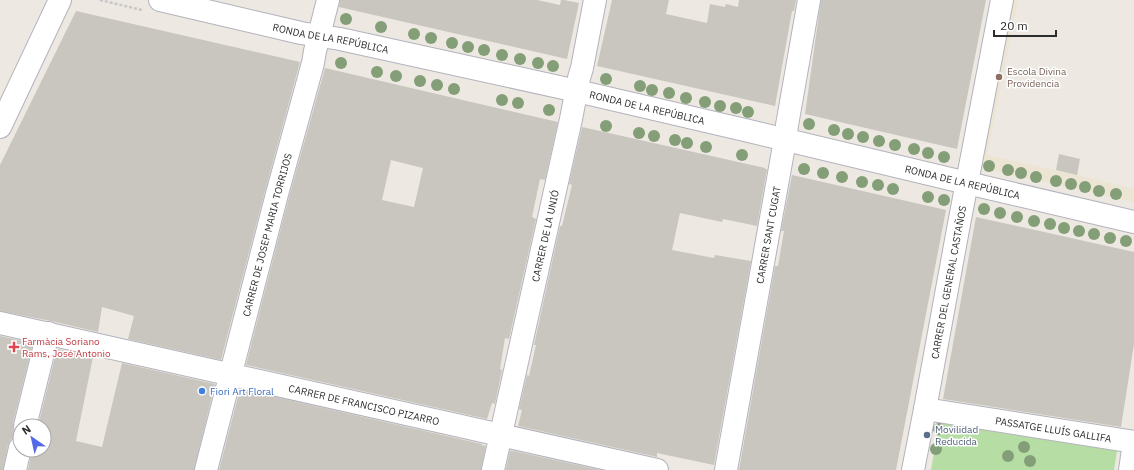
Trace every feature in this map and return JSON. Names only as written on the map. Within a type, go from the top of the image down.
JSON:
[{"type":"street","points":[[0,127],[60,0]]},
{"type":"street","name":"RONDA DE LA REPÚBLICA","points":[[160,0],[301,33],[340,39],[577,91],[1134,222]]},
{"type":"street","name":"CARRER DE JOSEP MARIA TORRIJOS","points":[[206,470],[328,0]]},
{"type":"street","name":"CARRER DE LA UNIÓ","points":[[493,470],[582,68],[595,0]]},
{"type":"street","name":"CARRER SANT CUGAT","points":[[726,470],[809,0]]},
{"type":"street","name":"CARRER DEL GENERAL CASTAÑOS","points":[[913,470],[1002,0]]},
{"type":"street","name":"CARRER DE FRANCISCO PIZARRO","points":[[0,322],[657,470]]},
{"type":"street","points":[[27,418],[48,333]]},
{"type":"street","name":"PASSATGE LLUÍS GALLIFA","points":[[925,409],[1134,442]]},
{"type":"street","points":[[1130,470],[1134,442]]},
{"type":"street","points":[[15,470],[18,458]]},
{"type":"shaded area","name":"Escola Divina Providencia","points":[[1011,0],[1018,0],[987,155],[1134,189],[1134,202],[990,170],[982,163]]},
{"type":"shaded area","points":[[509,446],[625,470],[503,470]]},
{"type":"green space","points":[[939,423],[1117,451],[1114,470],[931,470]]},
{"type":"building","points":[[340,0],[537,0],[560,5],[561,0],[564,0],[579,3],[567,59],[339,7]]},
{"type":"building","points":[[612,0],[669,0],[666,14],[707,23],[710,4],[725,7],[726,4],[738,7],[739,0],[796,0],[794,11],[792,11],[775,106],[597,66]]},
{"type":"building","points":[[821,0],[986,0],[957,149],[805,114]]},
{"type":"building","points":[[76,11],[300,62],[221,360],[128,339],[134,316],[102,307],[98,332],[0,311],[0,165]]},
{"type":"building","points":[[325,68],[558,122],[545,180],[540,179],[532,217],[536,219],[509,339],[505,338],[500,369],[502,370],[495,404],[492,403],[487,419],[246,365],[289,197]],"holes":[[[391,160],[423,168],[414,207],[382,200]]]},
{"type":"building","points":[[582,127],[767,169],[757,226],[723,219],[722,222],[680,213],[672,250],[714,258],[715,255],[751,261],[714,465],[657,453],[657,457],[518,426],[522,410],[519,409],[536,345],[534,345],[560,226],[562,226],[572,185],[569,184]]},
{"type":"building","points":[[1059,154],[1080,159],[1077,175],[1056,170]]},
{"type":"building","points":[[792,175],[946,210],[896,470],[739,470],[775,266],[778,266],[784,231],[781,231]]},
{"type":"building","points":[[976,217],[1134,252],[1134,344],[1121,427],[943,399]]},
{"type":"building","points":[[0,336],[33,343],[14,418],[12,418],[12,439],[8,445],[3,470],[0,470]]},
{"type":"building","points":[[57,349],[93,357],[76,441],[102,447],[122,363],[215,384],[194,470],[28,470],[30,458],[52,458],[52,418],[40,418]]},
{"type":"building","points":[[240,389],[482,444],[486,446],[481,470],[219,470]]},
{"type":"building","points":[[510,451],[513,451],[600,470],[506,470]]},
{"type":"place","name":"Escola Divina Providencia","points":[[999,77]]},
{"type":"place","name":"Farmàcia Soriano Rams, José Antonio","points":[[14,347]]},
{"type":"place","name":"Fiori Art Floral","points":[[202,391]]},
{"type":"place","name":"Movilidad Reducida","points":[[927,435]]}]
